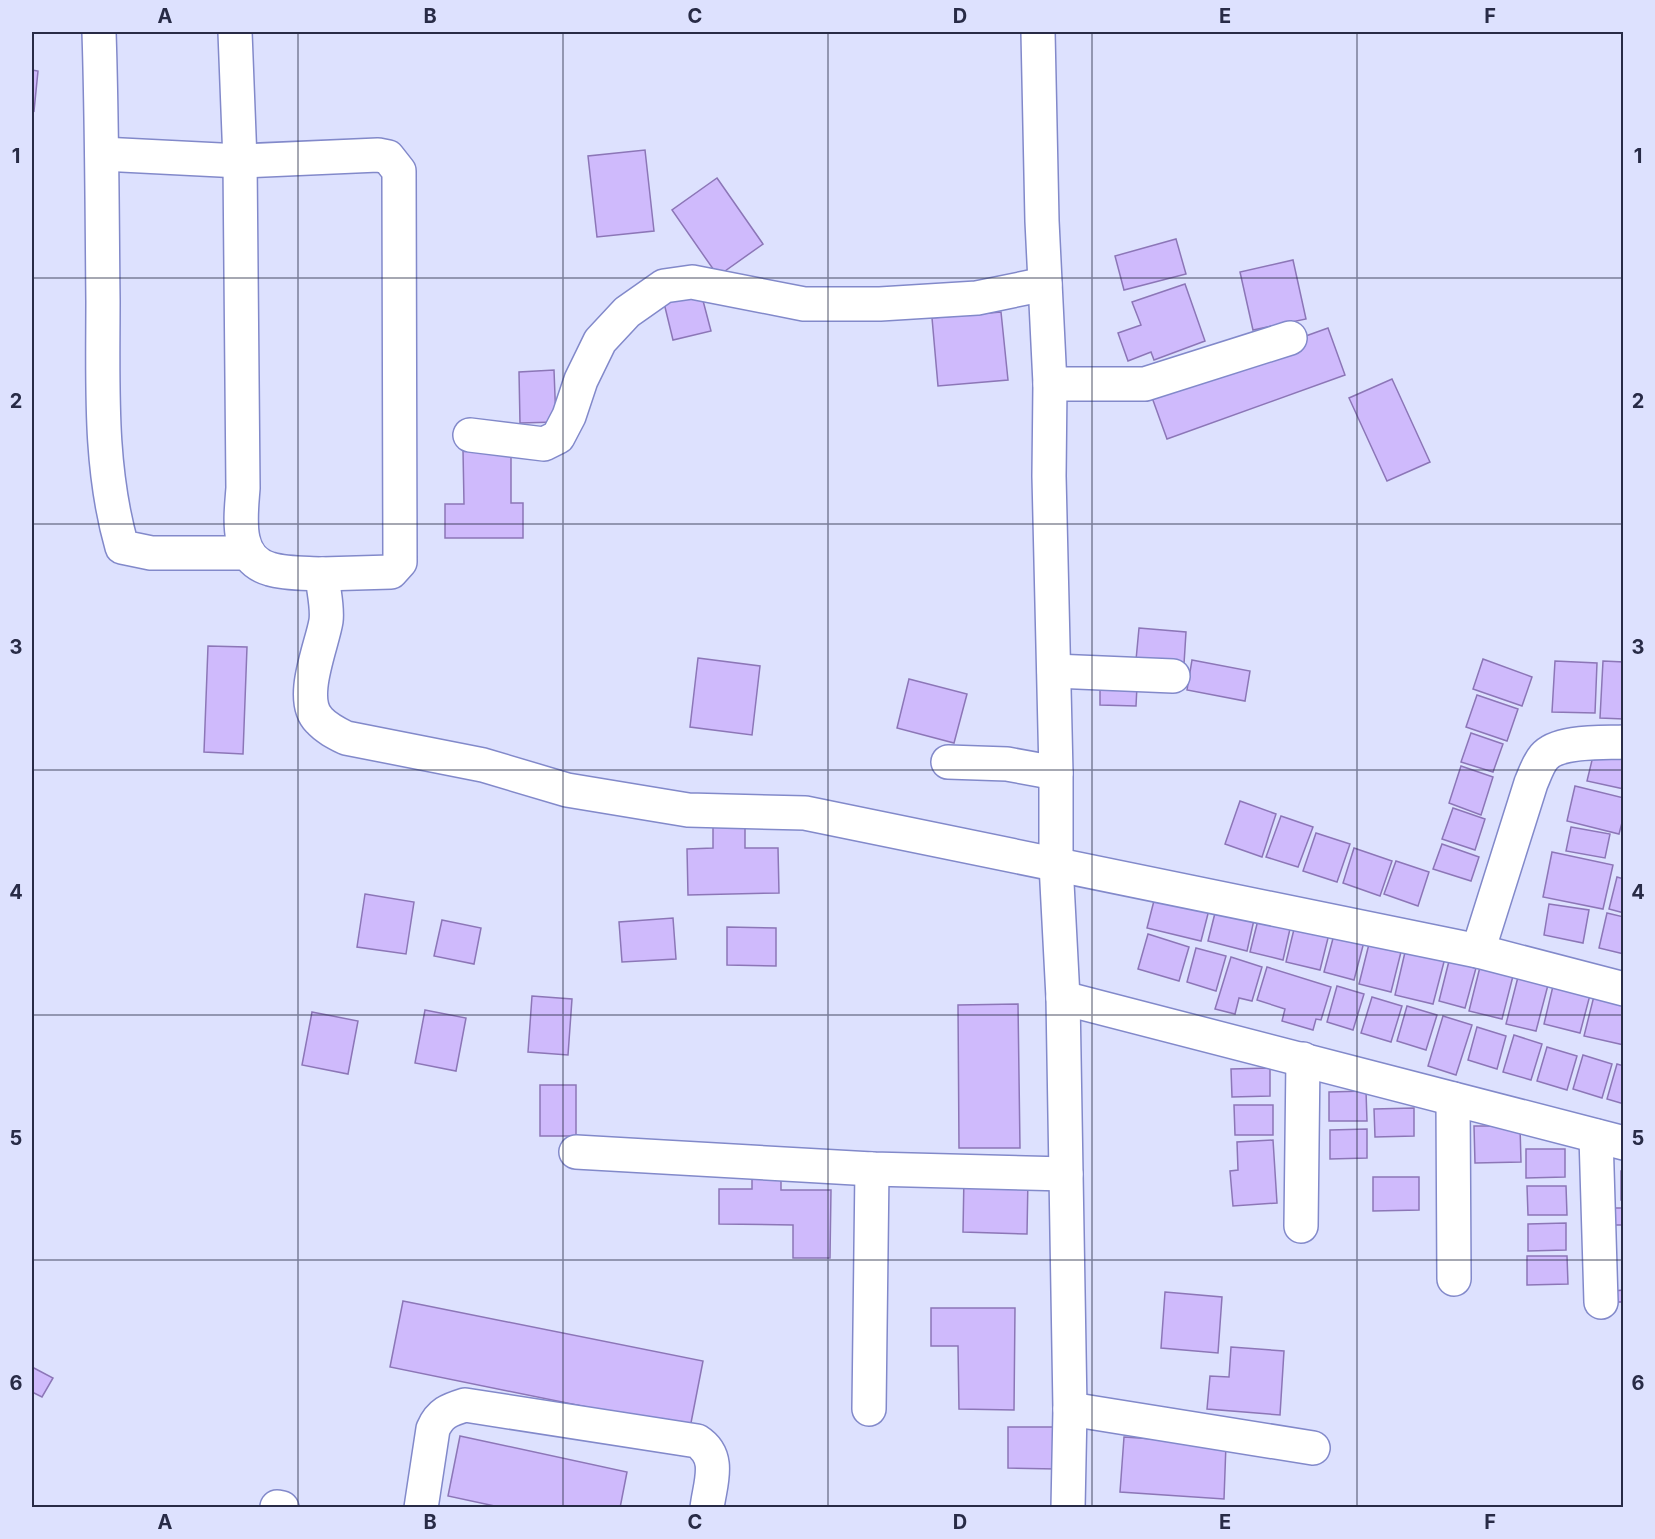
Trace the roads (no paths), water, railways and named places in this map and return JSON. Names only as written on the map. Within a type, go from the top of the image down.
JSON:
[{"type":"street","points":[[99,32],[102,154],[103,440],[115,521],[122,547],[151,553],[248,553]]},
{"type":"street","points":[[102,154],[240,161],[378,155],[388,157],[399,171],[400,562],[391,572],[322,574],[269,569],[248,553],[240,529],[243,488],[240,161],[235,32]]},
{"type":"street","points":[[1038,32],[1050,384],[1049,476],[1056,864],[1063,998],[1070,1409],[1068,1508]]},
{"type":"street","points":[[470,435],[544,444],[558,436],[569,416],[581,380],[600,341],[627,312],[664,286],[692,282],[804,304],[880,304],[977,298],[1045,284]]},
{"type":"street","points":[[1050,384],[1145,384],[1290,338]]},
{"type":"street","points":[[322,574],[326,619],[311,681],[312,705],[317,718],[346,738],[483,765],[567,790],[688,810],[805,813],[1478,951],[1623,989]]},
{"type":"street","points":[[1054,671],[1173,676]]},
{"type":"street","points":[[1478,951],[1531,783],[1545,755],[1573,744],[1623,741]]},
{"type":"street","points":[[948,762],[1007,764],[1056,773]]},
{"type":"street","points":[[1063,998],[1610,1140],[1601,1302]]},
{"type":"street","points":[[1300,1226],[1303,1059]]},
{"type":"street","points":[[1453,1099],[1454,1279]]},
{"type":"street","points":[[576,1152],[872,1169],[1066,1174]]},
{"type":"street","points":[[869,1409],[872,1169]]},
{"type":"street","points":[[421,1508],[433,1429],[437,1419],[444,1412],[465,1405],[697,1441],[710,1454],[713,1464],[707,1508]]},
{"type":"street","points":[[1070,1409],[1313,1448]]}]
